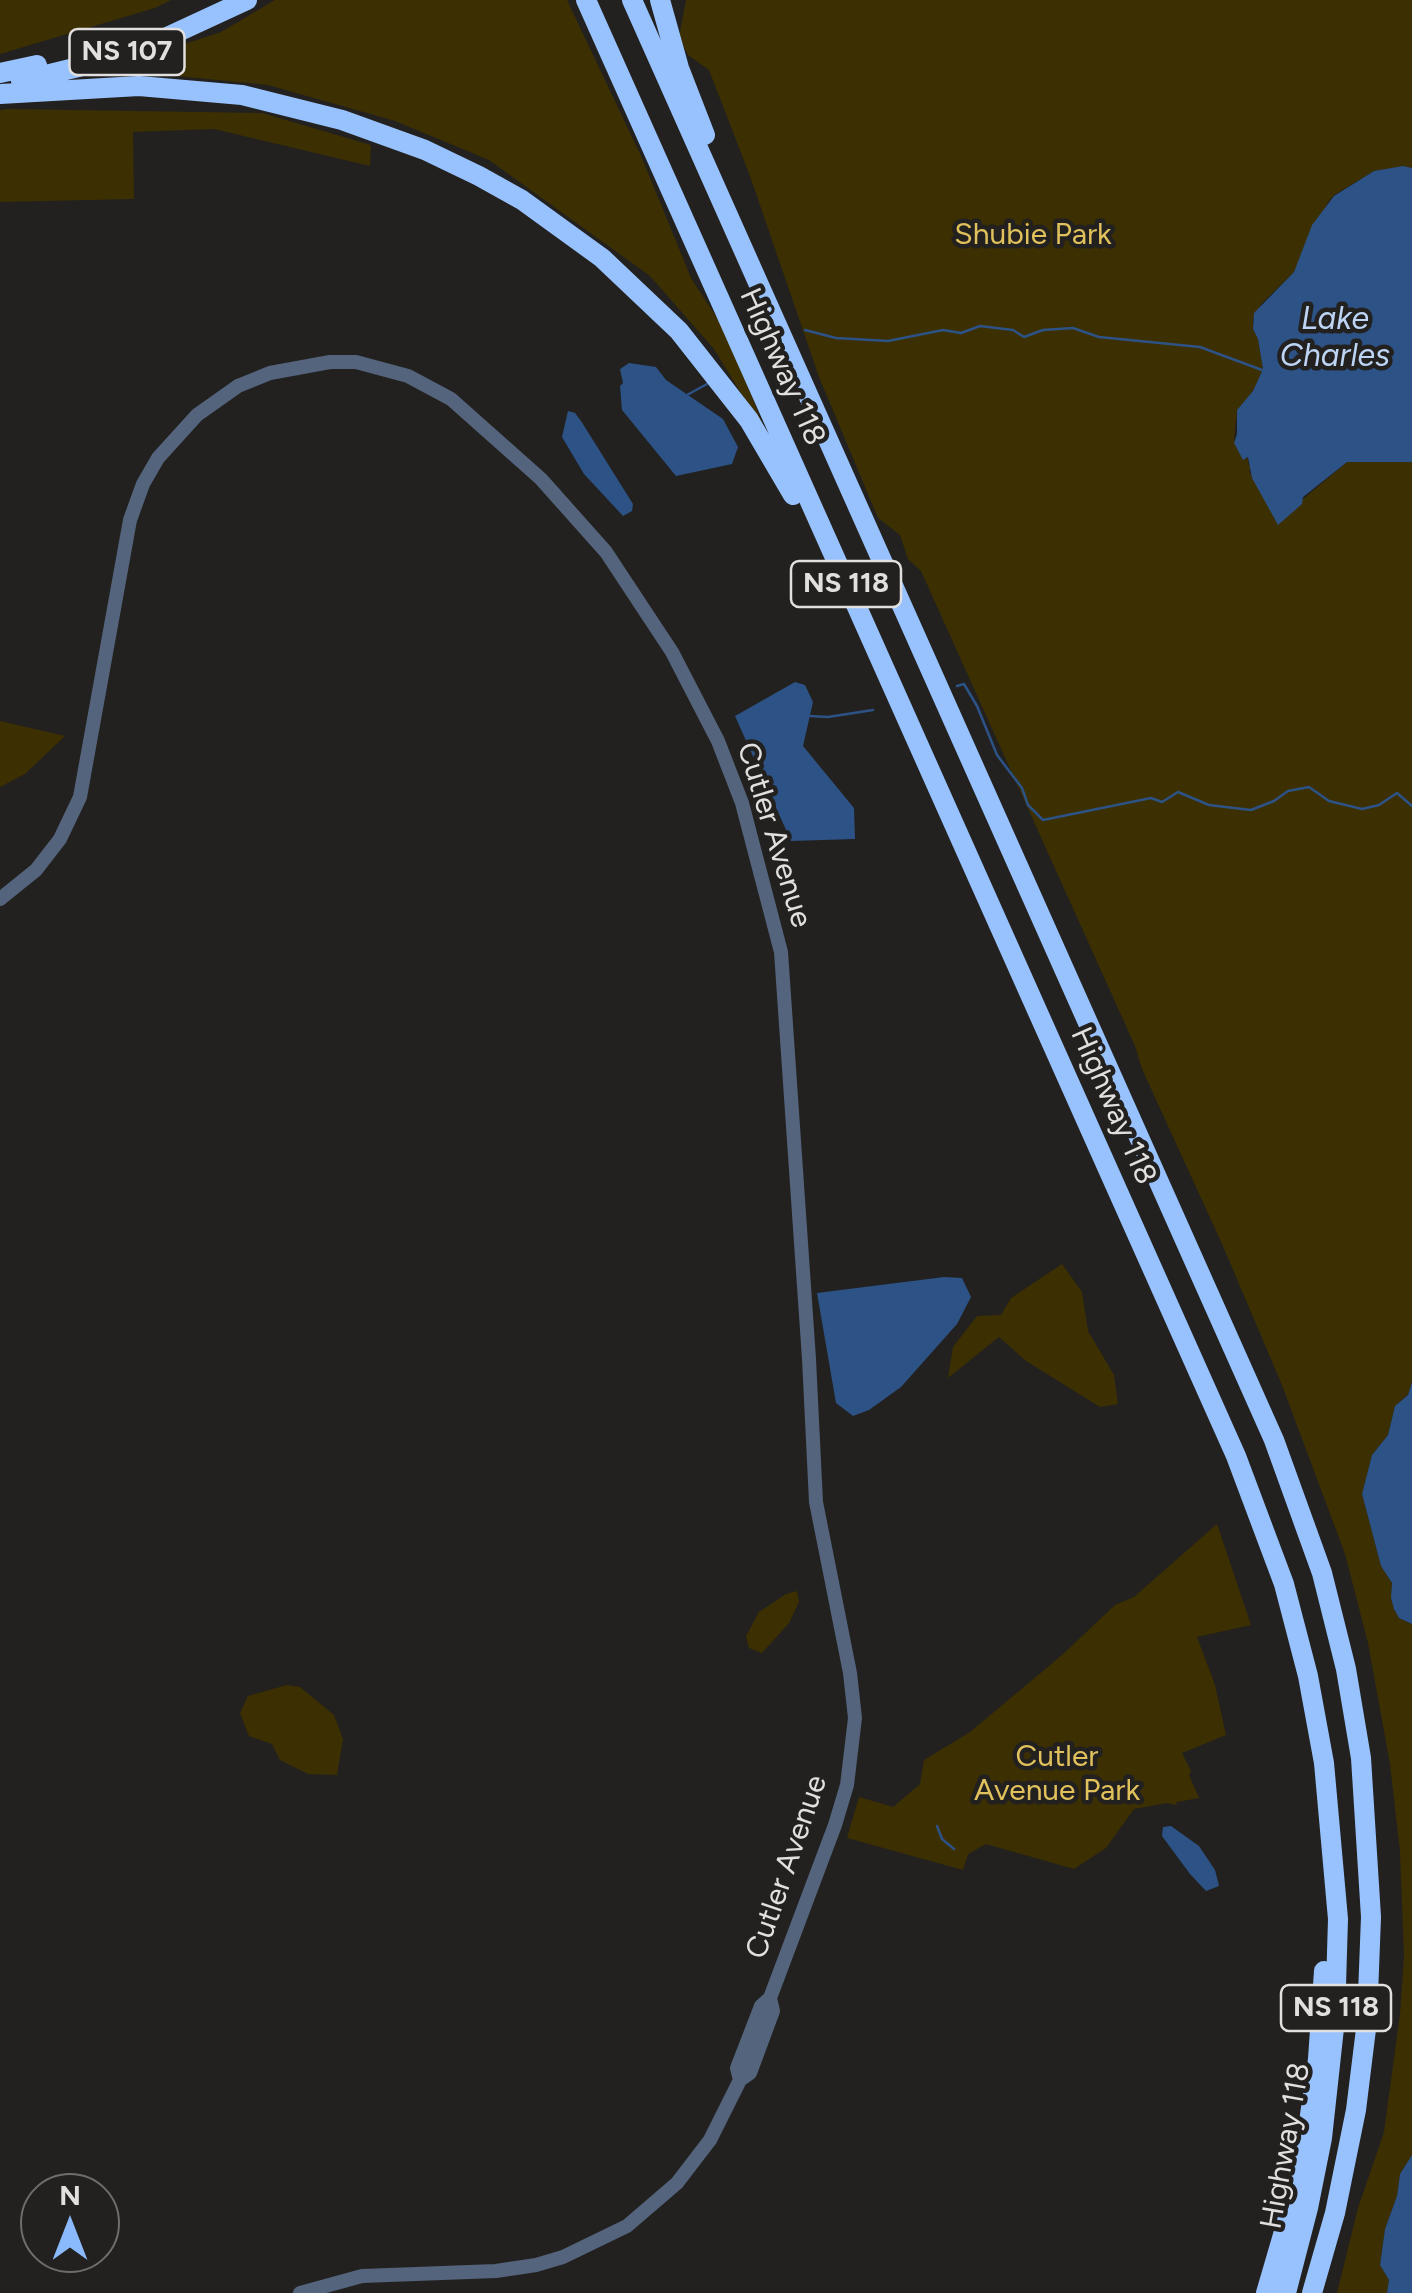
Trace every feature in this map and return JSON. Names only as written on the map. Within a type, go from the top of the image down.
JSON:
[{"type":"highway","points":[[0,72],[94,49],[151,30],[217,0]]},
{"type":"highway","name":"NS 107","points":[[0,86],[99,62],[154,43],[247,0]]},
{"type":"highway","name":"Highway 118","points":[[586,0],[1249,1488],[1284,1584],[1317,1719],[1336,1870],[1336,2019],[1316,2169],[1286,2293]]},
{"type":"highway","name":"Highway 118","points":[[632,0],[1287,1472],[1322,1573],[1346,1669],[1367,1818],[1371,1917],[1362,2064],[1344,2172],[1312,2293]]},
{"type":"highway","points":[[660,0],[679,68],[791,356]]},
{"type":"highway","points":[[0,94],[139,86],[242,95],[292,106],[435,154],[522,200],[563,228],[602,258],[679,331],[749,420],[779,467],[843,589],[926,762]]},
{"type":"highway","points":[[1266,2293],[1302,2166],[1319,2046],[1325,1919],[1317,1719]]},
{"type":"highway","points":[[1320,2293],[1352,2173],[1371,2050],[1378,1917],[1376,1869],[1367,1818]]},
{"type":"street","name":"Cutler Avenue","points":[[0,899],[36,870],[60,839],[80,797],[130,520],[158,458],[197,415],[238,386],[270,373],[330,362],[368,364],[408,376],[451,399],[541,479],[606,552],[672,652],[718,741],[742,803],[780,951],[816,1502],[848,1660],[854,1718],[853,1747],[839,1812],[770,1998],[761,2006],[737,2068],[740,2080],[718,2127],[688,2172],[627,2226],[536,2266],[362,2276],[300,2293]]},
{"type":"green space","points":[[0,0],[171,0],[0,54]]},
{"type":"green space","points":[[275,0],[567,0],[642,158],[691,278],[728,335],[767,436],[714,349],[650,276],[489,160],[395,121],[268,85],[116,70],[221,32]]},
{"type":"green space","name":"Shubie Park","points":[[686,0],[1412,0],[1412,168],[1374,171],[1334,195],[1294,272],[1261,304],[1253,319],[1253,329],[1263,369],[1253,391],[1237,410],[1234,439],[1242,457],[1246,460],[1247,455],[1249,466],[1253,466],[1249,470],[1252,478],[1276,522],[1347,462],[1412,462],[1412,1382],[1408,1394],[1395,1406],[1388,1435],[1372,1455],[1362,1494],[1381,1566],[1392,1583],[1394,1609],[1399,1618],[1412,1624],[1412,2155],[1400,2174],[1385,2229],[1380,2265],[1389,2280],[1387,2293],[1337,2293],[1358,2208],[1384,2132],[1404,1956],[1400,1852],[1390,1764],[1368,1643],[1345,1554],[1282,1385],[1222,1244],[921,571],[908,559],[900,535],[878,518],[819,377],[709,70],[688,55],[679,37]]},
{"type":"green space","points":[[0,110],[262,113],[371,145],[370,166],[214,129],[133,132],[134,199],[0,202]]},
{"type":"green space","points":[[0,721],[65,736],[25,774],[0,787]]},
{"type":"green space","points":[[1062,1264],[1082,1292],[1088,1331],[1114,1375],[1118,1404],[1100,1407],[1026,1361],[999,1337],[948,1378],[953,1347],[977,1316],[1001,1315],[1011,1298]]},
{"type":"green space","name":"Cutler Avenue Park","points":[[1217,1524],[1251,1625],[1197,1637],[1215,1685],[1226,1735],[1182,1753],[1199,1798],[1176,1805],[1134,1809],[1106,1848],[1074,1869],[986,1844],[968,1854],[963,1870],[847,1838],[859,1797],[893,1807],[920,1784],[924,1760],[970,1732],[1115,1605],[1134,1597]]},
{"type":"green space","points":[[797,1591],[799,1602],[789,1623],[762,1653],[749,1648],[746,1636],[759,1612]]},
{"type":"green space","points":[[287,1685],[300,1687],[334,1715],[343,1739],[337,1775],[308,1774],[280,1760],[272,1744],[249,1736],[240,1713],[248,1696]]},
{"type":"water","name":"Lake Charles","points":[[1412,168],[1412,462],[1347,462],[1303,497],[1302,504],[1278,525],[1252,478],[1248,457],[1243,460],[1234,443],[1237,410],[1253,391],[1263,369],[1253,329],[1254,313],[1294,272],[1312,225],[1334,196],[1374,171]]},
{"type":"water","points":[[629,363],[656,367],[666,380],[723,419],[738,447],[732,464],[676,476],[622,410],[620,369]]},
{"type":"water","points":[[568,411],[581,421],[633,504],[632,511],[623,516],[584,474],[562,437]]},
{"type":"water","points":[[795,682],[805,685],[813,702],[803,746],[854,808],[855,839],[791,841],[735,716]]},
{"type":"water","points":[[962,1278],[971,1297],[957,1324],[901,1387],[869,1410],[853,1416],[836,1403],[817,1293]]},
{"type":"water","points":[[1412,1382],[1412,1624],[1399,1618],[1394,1609],[1392,1583],[1381,1566],[1362,1494],[1372,1455],[1388,1435],[1395,1406],[1408,1395]]},
{"type":"water","points":[[1171,1826],[1199,1846],[1215,1870],[1219,1886],[1206,1891],[1190,1874],[1162,1836],[1163,1827]]},
{"type":"water","points":[[1412,2155],[1412,2293],[1387,2293],[1389,2280],[1380,2265],[1385,2229],[1400,2174]]},
{"type":"waterway","points":[[805,330],[836,338],[888,341],[943,330],[961,333],[980,326],[1013,330],[1024,337],[1043,330],[1073,328],[1099,337],[1200,347],[1262,370]]},
{"type":"waterway","points":[[687,395],[707,384]]},
{"type":"waterway","points":[[957,686],[964,684],[997,755],[1022,788],[1028,805],[1043,820],[1151,798],[1162,802],[1178,792],[1209,805],[1251,810],[1288,791],[1309,787],[1329,801],[1362,809],[1379,805],[1397,793],[1412,806]]},
{"type":"waterway","points":[[810,716],[873,710]]},
{"type":"waterway","points":[[937,1826],[942,1839],[954,1849]]}]
